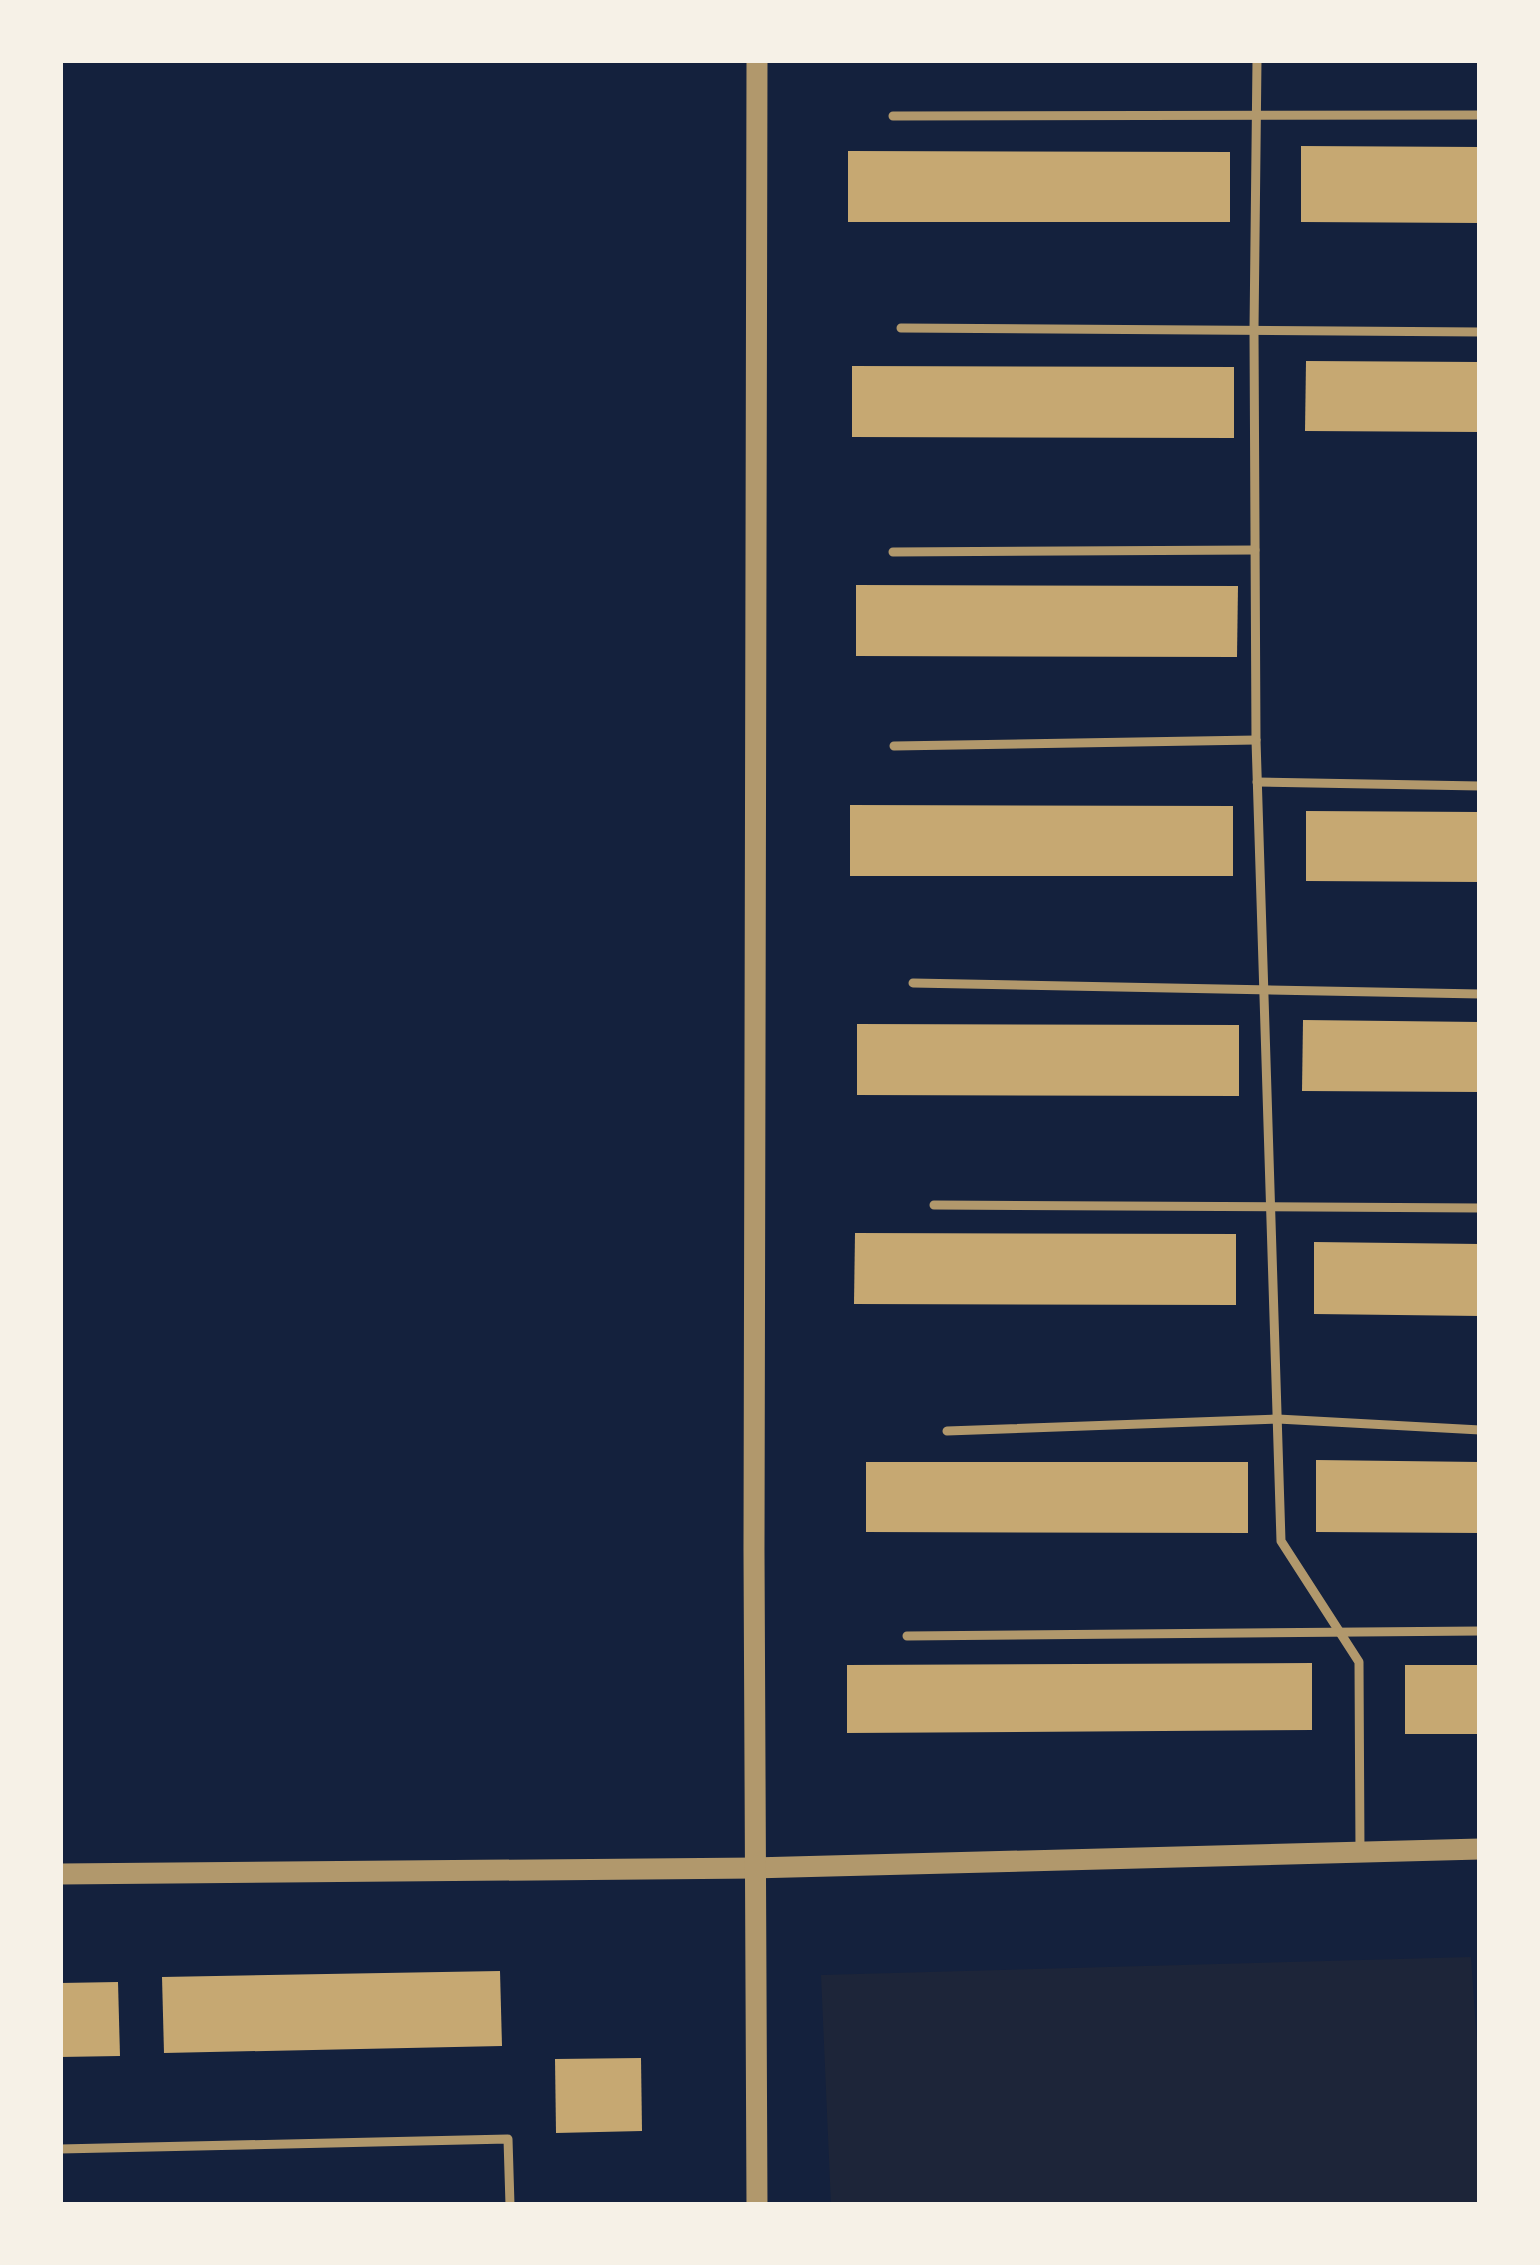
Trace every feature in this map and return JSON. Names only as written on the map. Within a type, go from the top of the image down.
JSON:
[{"type":"street","points":[[757,60],[757,2205]]},
{"type":"street","points":[[60,1874],[756,1868],[1480,1849]]},
{"type":"lane","points":[[1257,60],[1256,740],[1281,1540],[1359,1661],[1360,1852]]},
{"type":"lane","points":[[893,116],[1480,115]]},
{"type":"lane","points":[[901,328],[1480,332]]},
{"type":"lane","points":[[893,552],[1255,550]]},
{"type":"lane","points":[[894,746],[1256,740]]},
{"type":"lane","points":[[1257,782],[1480,786]]},
{"type":"lane","points":[[914,983],[1480,994]]},
{"type":"lane","points":[[934,1205],[1480,1208]]},
{"type":"lane","points":[[947,1431],[1277,1420],[1480,1430]]},
{"type":"lane","points":[[907,1636],[1480,1631]]},
{"type":"lane","points":[[60,2149],[508,2139],[510,2205]]},
{"type":"shaded area","points":[[1471,1957],[1480,2086],[1480,2205],[831,2205],[821,1975]]},
{"type":"building","points":[[1301,146],[1480,147],[1480,223],[1301,222]]},
{"type":"building","points":[[848,151],[1230,152],[1230,222],[848,222]]},
{"type":"building","points":[[1306,361],[1480,362],[1480,432],[1305,431]]},
{"type":"building","points":[[852,366],[1234,367],[1234,438],[852,437]]},
{"type":"building","points":[[856,585],[1238,586],[1237,657],[856,656]]},
{"type":"building","points":[[850,805],[1233,806],[1233,876],[850,876]]},
{"type":"building","points":[[1306,811],[1480,812],[1480,882],[1306,881]]},
{"type":"building","points":[[1303,1020],[1480,1022],[1480,1092],[1302,1091]]},
{"type":"building","points":[[857,1024],[1239,1025],[1239,1096],[857,1095]]},
{"type":"building","points":[[855,1233],[1236,1234],[1236,1305],[854,1304]]},
{"type":"building","points":[[1314,1242],[1480,1244],[1480,1316],[1314,1314]]},
{"type":"building","points":[[1316,1460],[1480,1462],[1480,1533],[1316,1532]]},
{"type":"building","points":[[866,1462],[1248,1462],[1248,1533],[866,1532]]},
{"type":"building","points":[[1312,1663],[1312,1730],[847,1733],[847,1665]]},
{"type":"building","points":[[1405,1665],[1480,1665],[1480,1734],[1405,1734]]},
{"type":"building","points":[[500,1971],[502,2046],[164,2053],[162,1977]]},
{"type":"building","points":[[118,1982],[120,2056],[60,2057],[60,1983]]},
{"type":"building","points":[[641,2058],[642,2131],[556,2133],[555,2059]]}]
